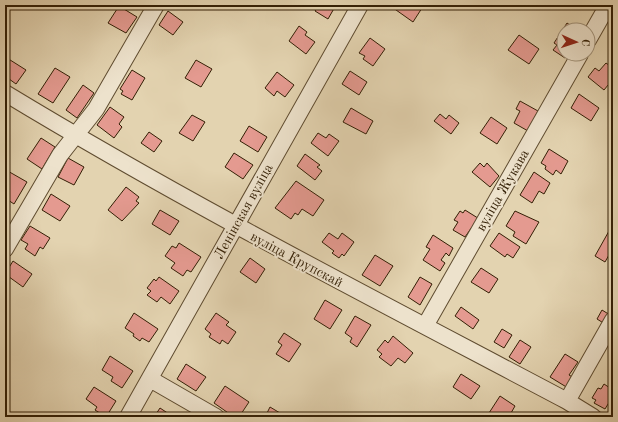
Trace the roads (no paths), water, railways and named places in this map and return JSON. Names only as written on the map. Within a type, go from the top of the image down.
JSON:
[{"type":"street","points":[[5,249],[60,154],[76,136],[96,109],[156,5]]},
{"type":"street","name":"Ленінская вуліца","points":[[128,417],[150,380],[234,226],[360,5]]},
{"type":"street","points":[[596,26],[608,5]]},
{"type":"street","name":"вуліца Жукава","points":[[425,326],[575,62]]},
{"type":"street","name":"вуліца Крупскай","points":[[5,93],[76,136],[234,226],[567,401],[593,417]]},
{"type":"street","points":[[567,401],[613,320]]},
{"type":"street","points":[[150,380],[216,417]]}]
